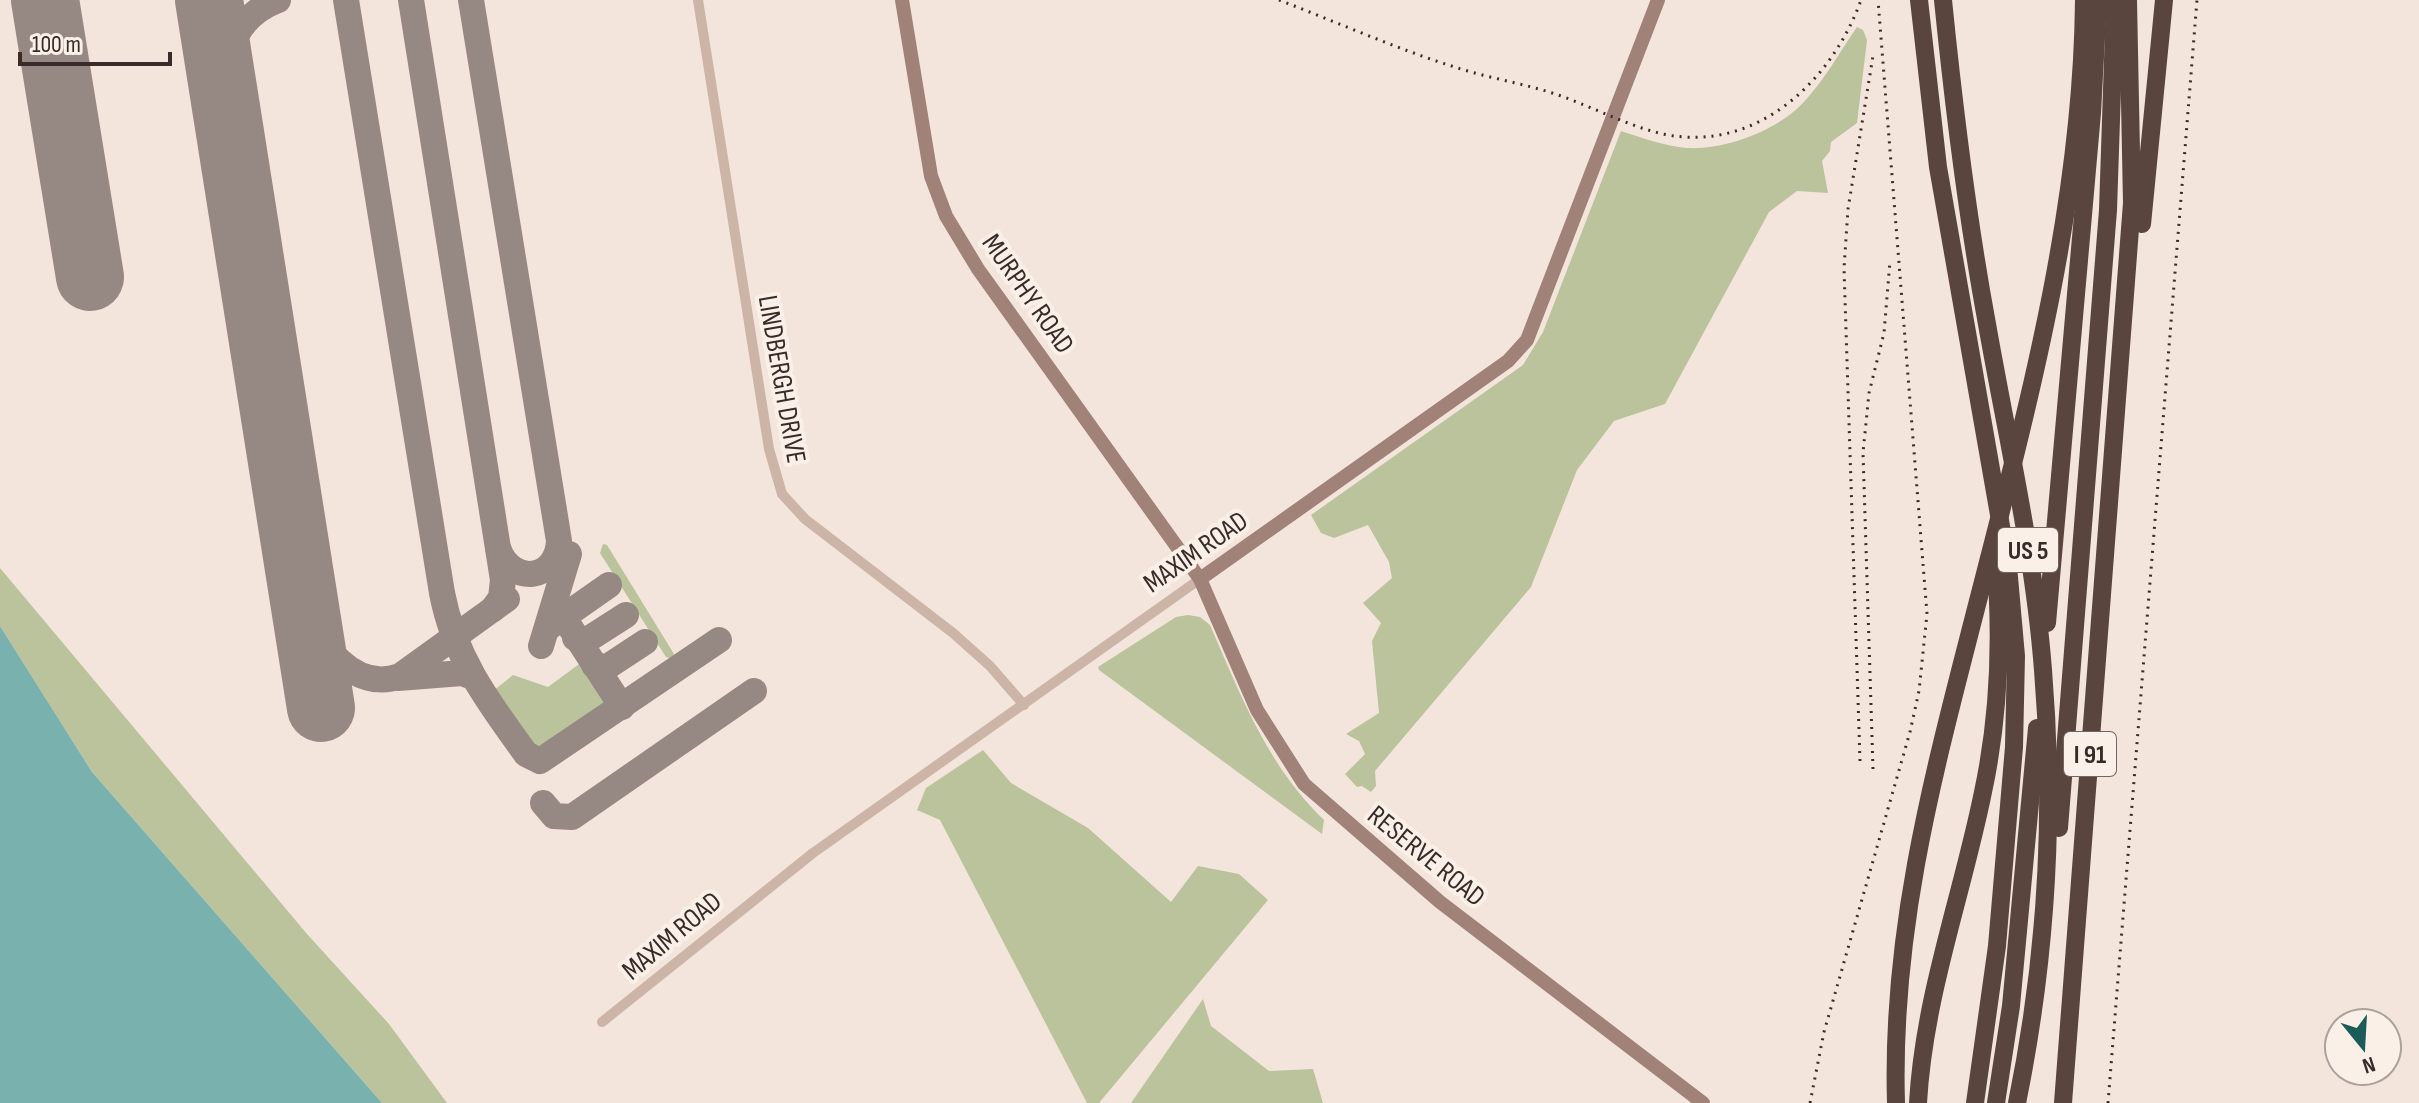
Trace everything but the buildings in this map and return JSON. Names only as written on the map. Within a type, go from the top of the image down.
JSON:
[{"type":"highway","name":"US 5","points":[[1919,0],[1934,140],[2009,575],[2016,701],[1994,981],[1975,1103]]},
{"type":"highway","name":"US 5","points":[[1943,0],[1967,207],[2033,576],[2043,670],[2048,795],[2045,894],[2035,994],[2018,1103]]},
{"type":"highway","points":[[1896,1103],[1899,980],[1911,879],[2031,391],[2057,270],[2071,180],[2084,0]]},
{"type":"highway","points":[[1996,1103],[2011,1006],[2021,907],[2092,113],[2098,0]]},
{"type":"highway","points":[[2018,1103],[2032,1071],[2054,893],[2108,210],[2115,0]]},
{"type":"highway","name":"I 91","points":[[2063,1103],[2133,188],[2128,0]]},
{"type":"highway","points":[[2117,405],[2132,345],[2164,0]]},
{"type":"highway","points":[[1918,1103],[1932,995],[1980,808],[1997,700],[1998,598],[1994,543],[1979,457],[1979,405]]},
{"type":"street","name":"LINDBERGH DRIVE","points":[[698,0],[769,449],[782,494],[807,521],[974,651],[1024,705]]},
{"type":"street","name":"MURPHY ROAD","points":[[902,0],[926,156],[946,216],[978,269],[1200,579]]},
{"type":"street","name":"MAXIM ROAD","points":[[602,1022],[624,1008],[783,875],[1508,361],[1527,340],[1658,0]]},
{"type":"street","name":"RESERVE ROAD","points":[[1200,579],[1257,710],[1304,784],[1440,902],[1703,1103]]},
{"type":"green space","points":[[1857,27],[1863,30],[1867,40],[1857,123],[1831,142],[1830,151],[1822,161],[1828,193],[1797,191],[1769,212],[1665,404],[1614,421],[1577,470],[1531,587],[1375,771],[1376,786],[1371,792],[1362,786],[1357,787],[1345,774],[1365,754],[1359,741],[1346,734],[1379,713],[1372,641],[1381,623],[1363,603],[1392,578],[1389,562],[1368,525],[1334,538],[1321,533],[1311,515],[1523,365],[1543,332],[1621,131],[1687,148],[1716,146],[1747,138],[1776,124],[1800,106]]},
{"type":"green space","points":[[603,544],[607,545],[674,654],[673,659],[666,657],[600,553]]},
{"type":"green space","points":[[0,568],[307,934],[389,1024],[447,1103],[382,1103],[92,772],[0,626]]},
{"type":"green space","points":[[1176,617],[1200,617],[1210,625],[1271,753],[1304,799],[1324,820],[1322,834],[1099,670],[1098,667]]},
{"type":"green space","points":[[586,659],[609,693],[610,704],[554,744],[535,746],[493,691],[513,675],[548,687]]},
{"type":"green space","points":[[983,750],[1011,783],[1088,828],[1171,902],[1198,866],[1239,874],[1268,900],[1099,1103],[1087,1103],[940,820],[917,810],[926,788]]},
{"type":"green space","points":[[1203,999],[1211,1026],[1269,1071],[1313,1069],[1323,1103],[1131,1103]]},
{"type":"water","points":[[0,626],[92,772],[382,1103],[0,1103]]},
{"type":"taxiway","points":[[223,89],[227,60],[236,35],[253,15],[278,0]]},
{"type":"taxiway","points":[[346,0],[442,593],[455,638],[475,678],[526,754],[540,761],[719,640]]},
{"type":"taxiway","points":[[411,0],[503,580],[501,598],[493,609]]},
{"type":"taxiway","points":[[471,0],[559,541],[550,564],[533,574],[513,569],[498,548]]},
{"type":"taxiway","points":[[541,646],[569,554]]},
{"type":"taxiway","points":[[549,627],[609,585]]},
{"type":"taxiway","points":[[305,605],[319,635],[340,661],[367,677],[383,679],[400,676],[507,599]]},
{"type":"taxiway","points":[[555,604],[622,707]]},
{"type":"taxiway","points":[[575,638],[587,640],[626,615]]},
{"type":"taxiway","points":[[594,665],[607,667],[645,642]]},
{"type":"taxiway","points":[[398,678],[462,673],[473,677]]},
{"type":"taxiway","points":[[543,803],[554,816],[572,817],[754,691]]},
{"type":"runway","points":[[45,0],[90,277]]},
{"type":"runway","points":[[209,0],[321,708]]},
{"type":"railway","points":[[1279,0],[1438,62],[1549,92],[1649,130],[1697,137],[1729,133],[1759,122],[1786,105],[1831,58],[1861,0]]},
{"type":"railway","points":[[1810,1103],[1824,1032],[1910,732],[1919,691],[1927,614],[1878,0]]},
{"type":"railway","points":[[2108,1103],[2197,0]]},
{"type":"railway","points":[[1860,761],[1844,268],[1848,209],[1873,56]]},
{"type":"railway","points":[[1873,769],[1863,453],[1869,393],[1884,333],[1890,261]]}]
